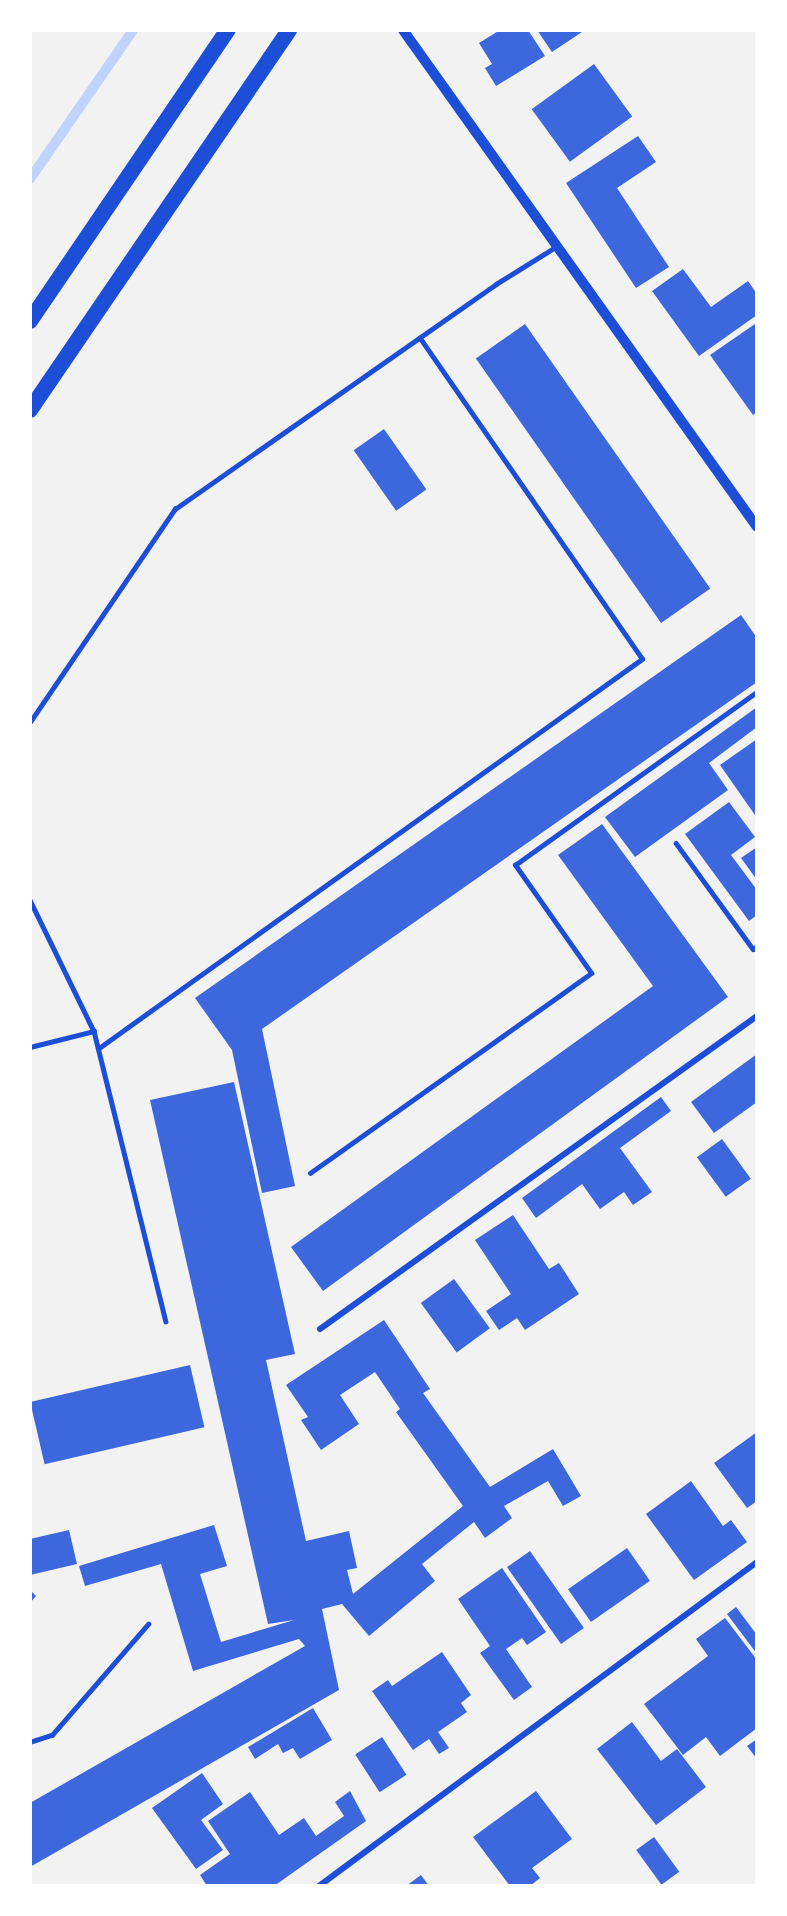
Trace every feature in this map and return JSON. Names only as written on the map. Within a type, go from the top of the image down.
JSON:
[{"type":"highway","points":[[30,321],[228,30]]},
{"type":"highway","points":[[30,410],[289,30]]},
{"type":"street","points":[[403,30],[757,527]]},
{"type":"street","points":[[320,1329],[757,1016]]},
{"type":"street","points":[[319,1886],[757,1562]]},
{"type":"lane","points":[[30,722],[175,510],[420,338],[557,246]]},
{"type":"lane","points":[[99,1048],[642,659],[420,338]]},
{"type":"lane","points":[[310,1173],[591,973],[515,865],[757,692]]},
{"type":"lane","points":[[676,843],[753,949],[757,946]]},
{"type":"lane","points":[[30,900],[94,1030],[166,1321]]},
{"type":"lane","points":[[30,1047],[94,1030]]},
{"type":"lane","points":[[30,1742],[52,1734],[148,1624]]},
{"type":"building","points":[[500,30],[528,30],[545,56],[496,86],[485,68],[492,64],[479,43]]},
{"type":"building","points":[[537,30],[585,30],[552,52]]},
{"type":"building","points":[[594,64],[632,117],[570,162],[532,109]]},
{"type":"building","points":[[638,136],[656,162],[617,188],[669,267],[636,288],[566,183]]},
{"type":"building","points":[[683,269],[711,307],[748,281],[757,294],[757,315],[699,356],[652,291]]},
{"type":"building","points":[[525,324],[710,589],[661,623],[476,358]]},
{"type":"building","points":[[755,324],[757,412],[753,415],[710,355]]},
{"type":"building","points":[[384,429],[426,490],[396,511],[354,450]]},
{"type":"building","points":[[741,615],[757,638],[757,682],[262,1029],[295,1186],[262,1193],[232,1050],[195,998]]},
{"type":"building","points":[[757,707],[757,727],[709,763],[728,790],[635,857],[605,817]]},
{"type":"building","points":[[757,739],[757,818],[720,765]]},
{"type":"building","points":[[729,802],[755,837],[731,855],[757,890],[757,915],[749,921],[685,834]]},
{"type":"building","points":[[602,824],[728,997],[323,1291],[291,1247],[653,986],[558,855]]},
{"type":"building","points":[[757,847],[757,880],[741,858]]},
{"type":"building","points":[[757,1054],[757,1102],[714,1133],[691,1102]]},
{"type":"building","points":[[234,1082],[295,1354],[266,1360],[306,1541],[349,1531],[357,1568],[347,1570],[353,1594],[463,1506],[396,1412],[400,1409],[375,1372],[340,1395],[359,1424],[321,1450],[301,1420],[308,1417],[286,1385],[384,1320],[430,1389],[423,1393],[490,1487],[553,1449],[581,1496],[563,1506],[548,1481],[504,1506],[512,1518],[485,1538],[474,1522],[422,1564],[435,1581],[369,1636],[342,1604],[322,1609],[339,1690],[30,1867],[30,1803],[305,1646],[299,1639],[193,1671],[161,1564],[85,1586],[79,1566],[214,1525],[227,1566],[200,1574],[221,1642],[294,1620],[268,1624],[150,1100]]},
{"type":"building","points":[[661,1097],[671,1111],[620,1148],[652,1192],[633,1205],[624,1192],[600,1209],[582,1184],[536,1218],[522,1198]]},
{"type":"building","points":[[722,1139],[751,1179],[726,1197],[697,1157]]},
{"type":"building","points":[[513,1215],[549,1269],[559,1263],[579,1294],[525,1330],[517,1318],[499,1330],[486,1311],[511,1294],[475,1240]]},
{"type":"building","points":[[454,1279],[490,1328],[457,1352],[421,1303]]},
{"type":"building","points":[[190,1365],[204,1427],[45,1464],[30,1402]]},
{"type":"building","points":[[757,1432],[757,1501],[747,1508],[714,1463]]},
{"type":"building","points":[[691,1481],[723,1526],[731,1520],[747,1542],[694,1580],[646,1514]]},
{"type":"building","points":[[69,1530],[77,1564],[30,1575],[30,1539]]},
{"type":"building","points":[[627,1548],[650,1581],[591,1622],[568,1589]]},
{"type":"building","points":[[530,1551],[584,1628],[561,1644],[507,1567]]},
{"type":"building","points":[[502,1568],[546,1632],[527,1645],[522,1638],[506,1649],[532,1687],[514,1700],[480,1653],[490,1646],[458,1599]]},
{"type":"building","points":[[30,1590],[36,1596],[30,1603]]},
{"type":"building","points":[[736,1607],[757,1635],[757,1654],[727,1614]]},
{"type":"building","points":[[725,1618],[757,1660],[757,1728],[720,1756],[706,1737],[683,1755],[644,1704],[708,1656],[696,1639]]},
{"type":"building","points":[[442,1652],[471,1695],[461,1703],[467,1712],[438,1732],[449,1748],[439,1754],[429,1739],[413,1750],[372,1691],[388,1680],[392,1686]]},
{"type":"building","points":[[313,1708],[332,1740],[300,1759],[293,1748],[283,1753],[278,1744],[255,1759],[248,1747]]},
{"type":"building","points":[[632,1722],[661,1761],[677,1749],[706,1787],[656,1825],[597,1749]]},
{"type":"building","points":[[382,1737],[407,1775],[380,1792],[355,1754]]},
{"type":"building","points":[[757,1739],[757,1759],[747,1746]]},
{"type":"building","points":[[202,1773],[223,1804],[201,1820],[223,1850],[196,1869],[152,1808]]},
{"type":"building","points":[[350,1791],[366,1821],[274,1886],[207,1886],[200,1875],[230,1854],[208,1821],[250,1792],[279,1835],[304,1818],[316,1836],[344,1816],[335,1802]]},
{"type":"building","points":[[536,1791],[572,1839],[532,1868],[540,1878],[530,1886],[510,1886],[473,1837]]},
{"type":"building","points":[[654,1837],[679,1872],[661,1885],[636,1850]]},
{"type":"building","points":[[421,1875],[429,1886],[406,1886]]},
{"type":"waterway","points":[[30,179],[133,30]]}]
